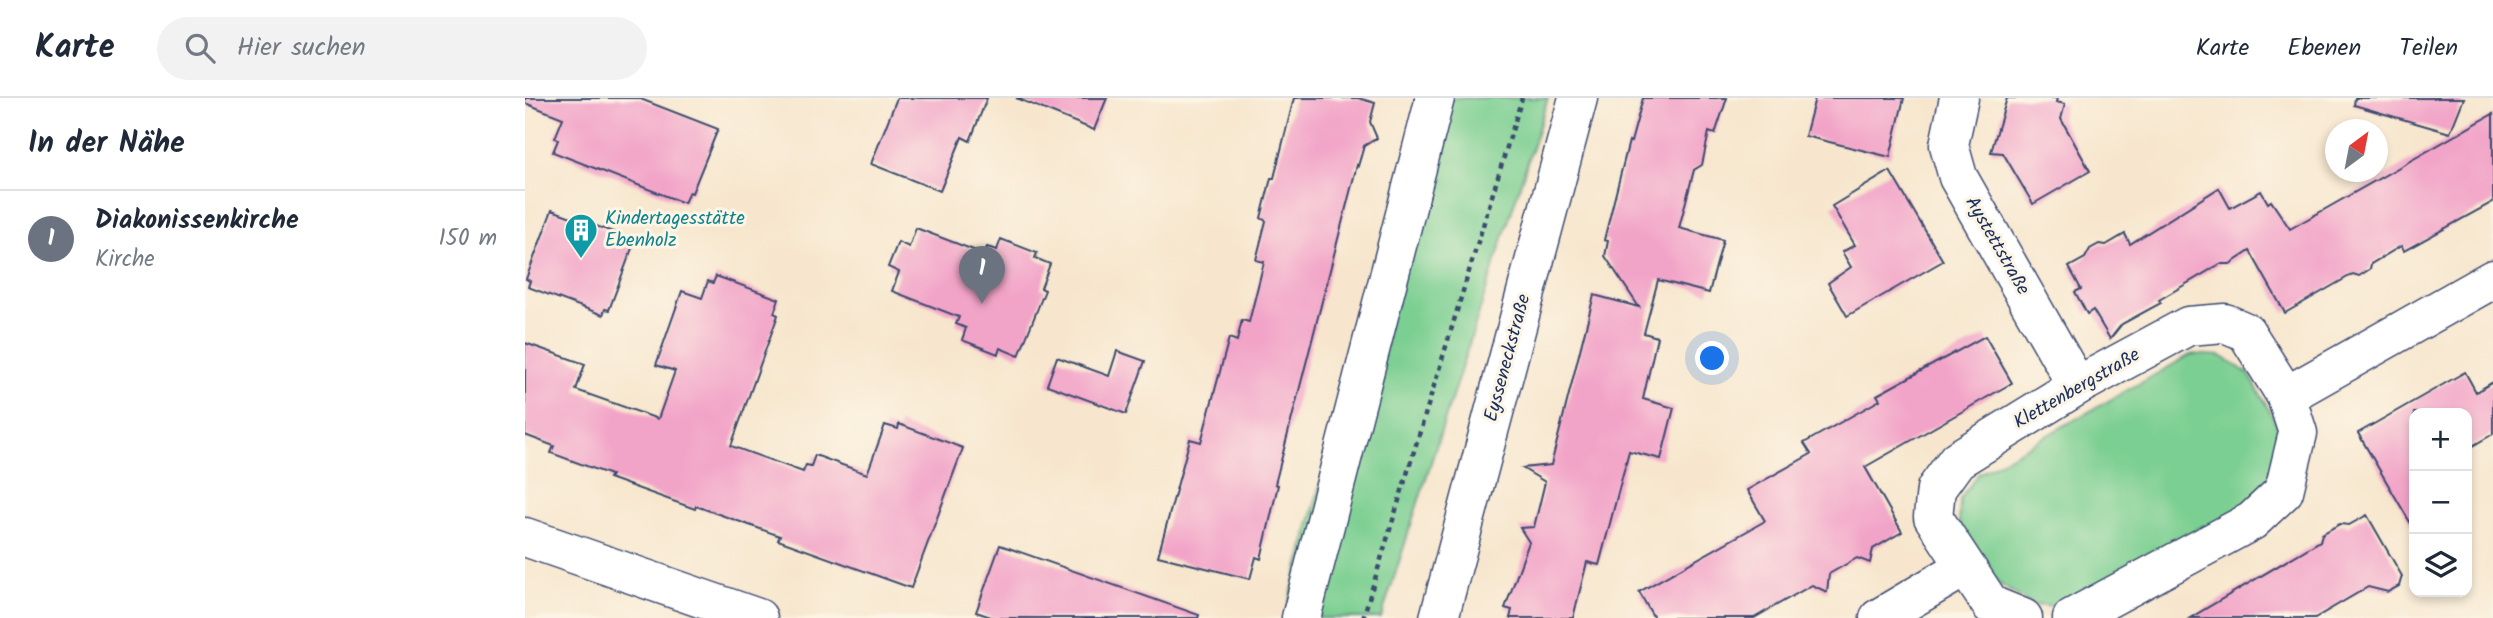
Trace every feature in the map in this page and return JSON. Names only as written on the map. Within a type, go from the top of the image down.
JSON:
[{"type":"street","points":[[1301,618],[1436,98]]},
{"type":"street","name":"Eysseneckstraße","points":[[1439,618],[1578,98]]},
{"type":"street","name":"Aystettstraße","points":[[1959,98],[1949,145],[1958,177],[2077,386]]},
{"type":"street","points":[[2286,396],[2493,279]]},
{"type":"street","name":"Klettenbergstraße","points":[[2023,618],[1991,605],[1933,517],[1936,489],[1957,460],[2077,386],[2188,326],[2225,323],[2246,332],[2286,396],[2298,433],[2284,491],[2252,521],[2072,618]]},
{"type":"street","points":[[525,537],[758,618]]},
{"type":"street","points":[[1879,618],[1965,567]]},
{"type":"path","points":[[1363,618],[1521,98]]},
{"type":"green space","points":[[1421,98],[1548,98],[1381,618],[1285,618]]},
{"type":"green space","points":[[2192,354],[2221,356],[2249,374],[2279,428],[2270,475],[2246,506],[2069,608],[2033,605],[1999,584],[1959,523],[1960,499],[1978,474]]},
{"type":"building","points":[[525,98],[638,98],[718,129],[692,193],[689,192],[684,203],[553,152],[563,118],[525,103]]},
{"type":"building","points":[[897,98],[987,98],[970,141],[962,137],[940,191],[871,164]]},
{"type":"building","points":[[1016,98],[1107,98],[1094,130]]},
{"type":"building","points":[[1294,98],[1358,98],[1375,103],[1370,122],[1377,138],[1364,146],[1357,165],[1275,484],[1278,485],[1261,559],[1256,557],[1250,579],[1158,556],[1190,439],[1201,442],[1229,338],[1237,341],[1242,320],[1249,322],[1264,262],[1256,260],[1266,221],[1261,218]]},
{"type":"building","points":[[1643,98],[1727,98],[1715,134],[1709,132],[1702,165],[1694,170],[1679,228],[1723,240],[1709,293],[1658,280],[1644,333],[1657,337],[1643,399],[1674,408],[1661,459],[1629,451],[1599,565],[1587,562],[1573,618],[1510,618],[1512,610],[1505,608],[1529,542],[1520,528],[1534,527],[1545,482],[1522,468],[1551,465],[1594,295],[1639,307],[1605,256],[1608,241],[1604,240],[1629,141],[1631,142]]},
{"type":"building","points":[[1815,98],[1904,98],[1890,157],[1805,136]]},
{"type":"building","points":[[2007,98],[2057,98],[2056,102],[2065,104],[2061,119],[2090,171],[2033,204],[2003,153],[1991,152]]},
{"type":"building","points":[[2355,98],[2464,98],[2450,133],[2354,105]]},
{"type":"building","points":[[2493,114],[2493,202],[2404,251],[2401,246],[2371,264],[2370,269],[2359,276],[2353,274],[2285,313],[2250,251],[2230,264],[2220,264],[2159,300],[2161,303],[2122,324],[2110,339],[2093,310],[2087,314],[2075,292],[2081,289],[2069,267],[2085,258],[2090,249],[2099,244],[2106,245],[2125,234],[2130,244],[2219,188],[2230,208],[2261,191],[2290,229],[2373,182],[2388,182],[2388,173]]},
{"type":"building","points":[[1890,171],[1943,261],[1847,316],[1828,283],[1851,267],[1842,252],[1855,245],[1832,206]]},
{"type":"building","name":"Kindertagesstätte Ebenholz","points":[[552,210],[635,240],[609,310],[605,309],[603,315],[528,287],[530,281],[526,279]]},
{"type":"building","points":[[916,228],[984,254],[987,247],[997,250],[1001,239],[1037,253],[1035,258],[1050,264],[1041,288],[1045,290],[1019,356],[1000,348],[998,354],[962,340],[966,328],[956,324],[959,317],[892,291],[899,272],[888,267],[898,242],[909,247]]},
{"type":"building","points":[[716,276],[779,299],[774,313],[778,315],[731,446],[803,472],[806,465],[811,466],[815,455],[867,474],[885,425],[898,429],[899,424],[963,448],[911,588],[778,540],[780,536],[609,478],[611,475],[551,453],[554,446],[525,435],[525,343],[585,364],[576,390],[658,419],[675,371],[656,365],[682,291],[702,298],[708,281],[713,283]]},
{"type":"building","points":[[1985,336],[2012,383],[1865,467],[1902,532],[1873,549],[1870,563],[1857,558],[1829,574],[1827,592],[1812,585],[1754,618],[1654,618],[1639,592],[1765,521],[1747,490],[1811,454],[1804,443],[1880,400],[1877,395]]},
{"type":"building","points":[[1117,351],[1145,361],[1126,414],[1047,385],[1057,357],[1109,376]]},
{"type":"building","points":[[2465,372],[2476,392],[2493,382],[2493,434],[2472,446],[2472,408],[2409,408],[2409,520],[2358,433]]},
{"type":"building","points":[[2367,515],[2402,576],[2399,586],[2388,592],[2368,587],[2315,618],[2190,618],[2320,541],[2322,534],[2340,524],[2349,525]]},
{"type":"building","points":[[1000,545],[1199,615],[1198,618],[994,618],[976,612]]},
{"type":"place","name":"Kindertagesstätte Ebenholz","points":[[581,260]]},
{"type":"place","name":"Diakonissenkirche","points":[[982,304]]}]
